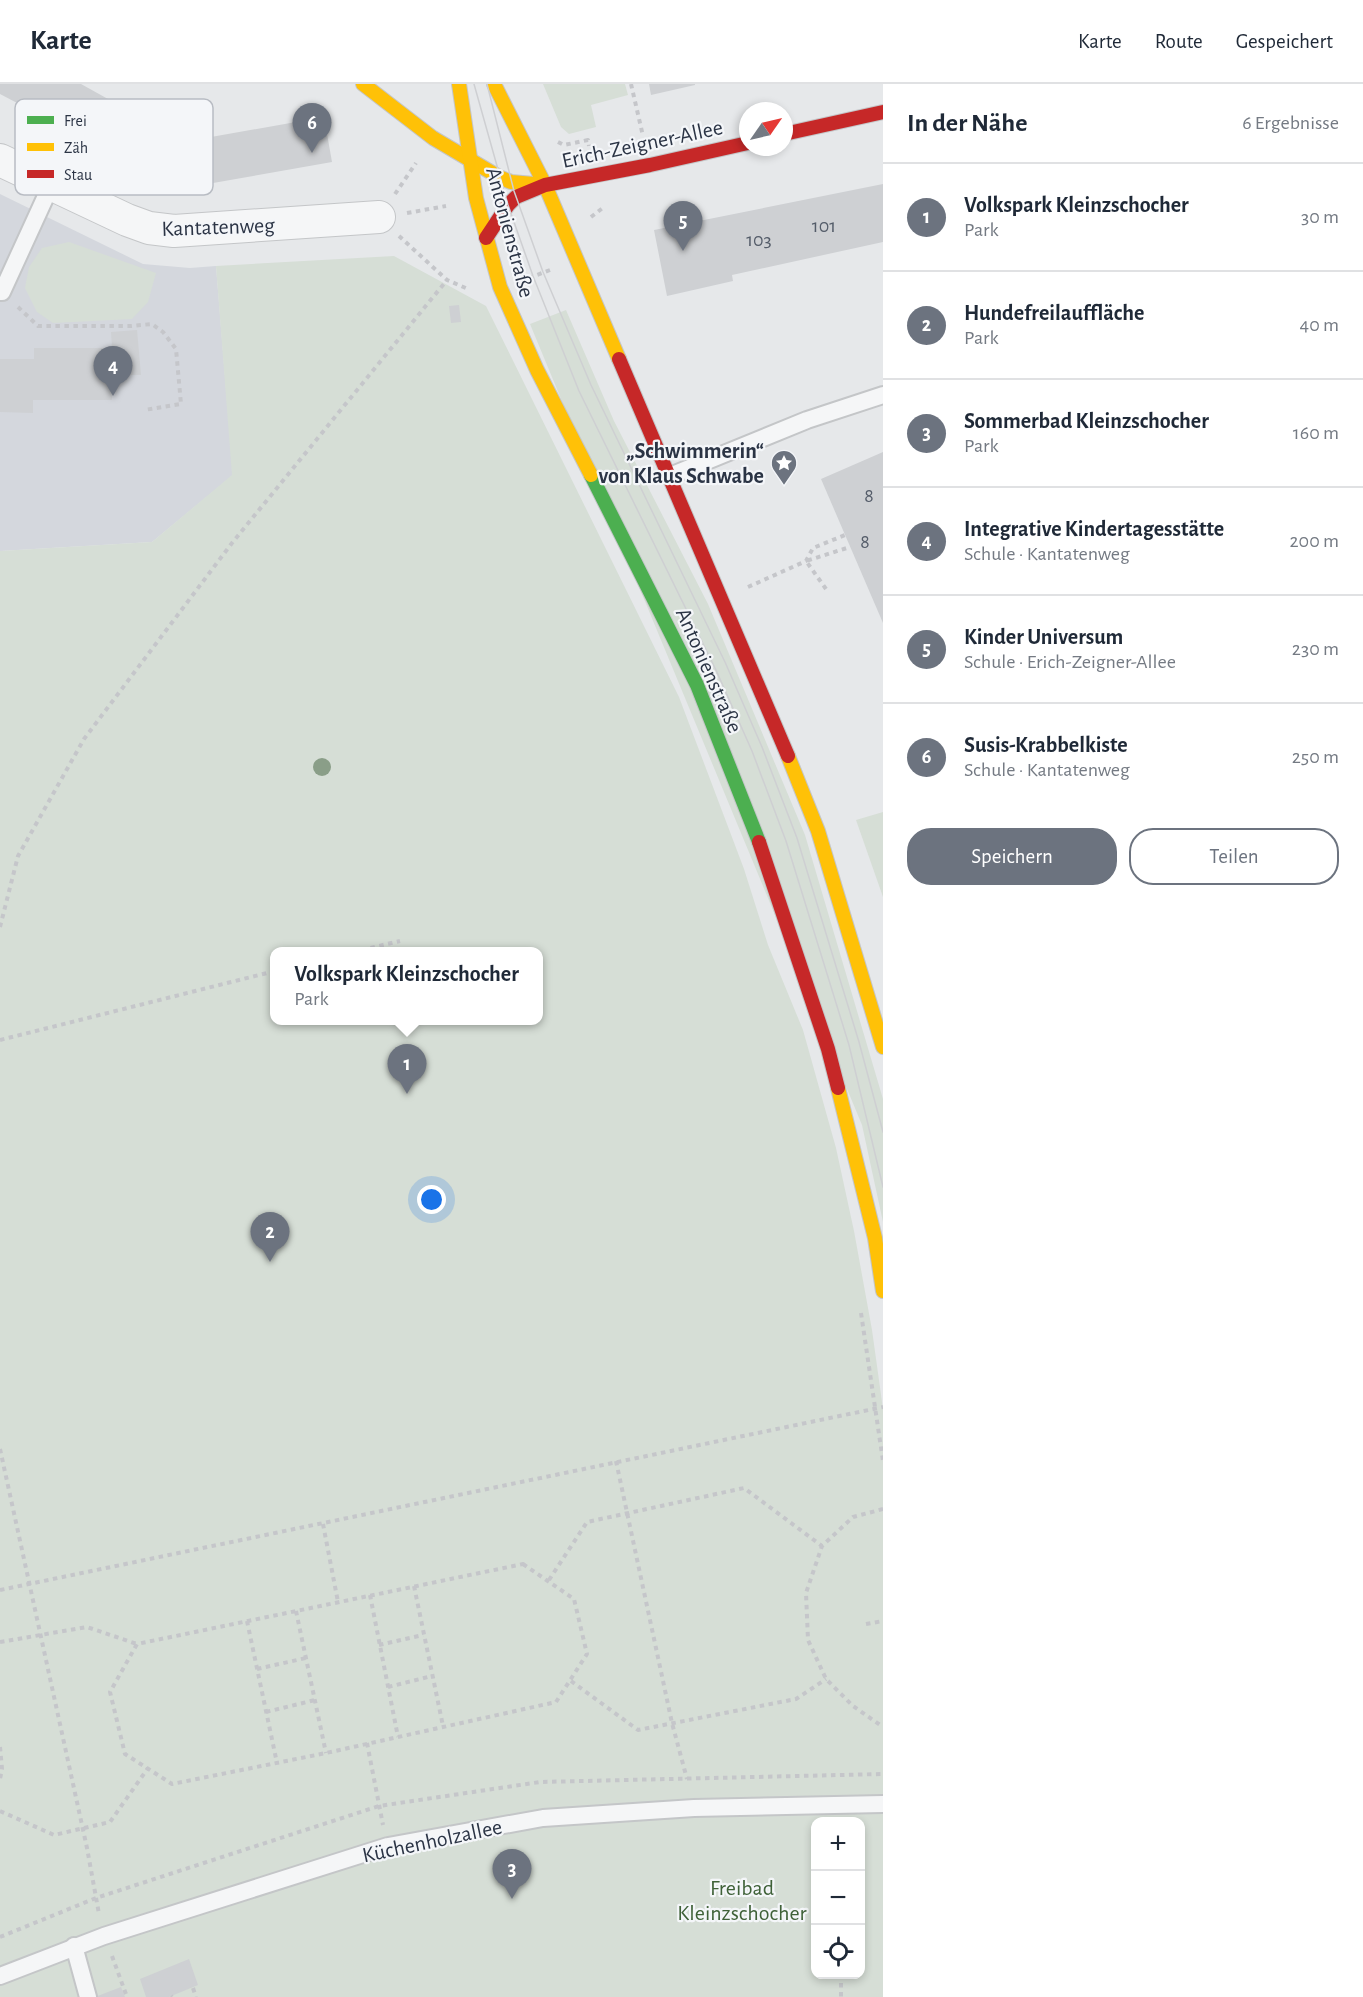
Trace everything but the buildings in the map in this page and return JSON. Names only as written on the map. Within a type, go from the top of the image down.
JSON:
[{"type":"main road","points":[[363,84],[433,138],[500,177],[512,182],[545,185]]},
{"type":"main road","name":"Antonienstraße","points":[[459,84],[476,198],[500,287],[537,370],[697,685],[762,849],[828,1049],[875,1238],[883,1291]]},
{"type":"main road","name":"Antonienstraße","points":[[494,84],[545,185],[779,733],[818,831],[883,1047]]},
{"type":"main road","points":[[793,132],[883,112]]},
{"type":"main road","name":"Erich-Zeigner-Allee","points":[[545,185],[650,165],[739,144]]},
{"type":"main road","points":[[486,238],[516,197],[545,185]]},
{"type":"street","name":"Kantatenweg","points":[[0,160],[15,167]]},
{"type":"street","name":"Kantatenweg","points":[[73,195],[149,228],[174,231],[379,217]]},
{"type":"lane","points":[[1,292],[46,195]]},
{"type":"lane","points":[[670,476],[807,420],[883,395]]},
{"type":"lane","name":"Küchenholzallee","points":[[0,1976],[74,1946],[388,1846],[543,1818],[694,1808],[883,1804]]},
{"type":"lane","points":[[74,1946],[88,1997]]},
{"type":"path","points":[[631,84],[650,165]]},
{"type":"path","points":[[422,210],[450,205]]},
{"type":"path","points":[[379,217],[447,280],[468,289]]},
{"type":"path","points":[[500,287],[576,260]]},
{"type":"path","points":[[0,927],[18,856],[84,739],[232,543],[447,280]]},
{"type":"path","points":[[1,292],[38,326],[152,324],[164,332],[176,349],[181,404],[144,410]]},
{"type":"path","points":[[806,561],[813,548],[845,535]]},
{"type":"path","points":[[723,598],[806,561],[850,547]]},
{"type":"path","points":[[806,561],[826,589]]},
{"type":"path","points":[[372,947],[400,941]]},
{"type":"path","points":[[0,1039],[270,972]]},
{"type":"path","points":[[0,1590],[883,1407]]},
{"type":"path","points":[[0,1449],[83,1829],[104,1936],[128,1997]]},
{"type":"path","points":[[616,1461],[683,1766]]},
{"type":"path","points":[[549,1580],[587,1522],[744,1488],[822,1546]]},
{"type":"path","points":[[883,1509],[854,1517],[822,1546],[806,1593],[808,1640],[826,1679],[853,1706],[883,1727]]},
{"type":"path","points":[[323,1524],[338,1602]]},
{"type":"path","points":[[0,1642],[87,1626],[137,1644],[524,1564],[574,1599],[586,1654],[556,1702],[326,1753],[172,1784],[125,1754],[110,1692],[137,1644]]},
{"type":"path","points":[[414,1586],[443,1726]]},
{"type":"path","points":[[370,1595],[398,1737]]},
{"type":"path","points":[[296,1611],[326,1753]]},
{"type":"path","points":[[247,1621],[277,1763]]},
{"type":"path","points":[[866,1624],[883,1621]]},
{"type":"path","points":[[380,1645],[423,1635]]},
{"type":"path","points":[[257,1669],[306,1658]]},
{"type":"path","points":[[388,1687],[432,1676]]},
{"type":"path","points":[[571,1681],[638,1730],[796,1699],[826,1679]]},
{"type":"path","points":[[266,1712],[315,1700]]},
{"type":"path","points":[[367,1743],[388,1846]]},
{"type":"path","points":[[0,1747],[2,1769],[0,1779]]},
{"type":"path","points":[[0,1811],[54,1834],[110,1822],[147,1768]]},
{"type":"path","points":[[841,1979],[841,1997]]},
{"type":"path","points":[[193,1988],[196,1997]]},
{"type":"shaded area","points":[[0,194],[143,264],[190,268],[216,266],[233,475],[152,542],[0,551]]},
{"type":"green space","points":[[543,84],[625,84],[628,95],[591,105],[596,127],[569,134],[561,127]]},
{"type":"green space","points":[[69,242],[156,273],[148,302],[132,319],[53,323],[37,312],[25,288],[29,267],[42,248]]},
{"type":"green space","name":"Freibad Kleinzschocher","points":[[394,256],[486,306],[679,697],[744,869],[768,945],[803,1030],[836,1148],[872,1330],[883,1409],[883,1997],[0,1997],[0,551],[152,542],[232,475],[216,266]]},
{"type":"green space","points":[[566,310],[614,421],[708,604],[805,835],[883,1099],[883,1222],[862,1125],[530,324]]},
{"type":"green space","points":[[883,812],[883,897],[856,820]]},
{"type":"tram line","points":[[474,84],[508,205],[533,276],[579,391],[716,670],[752,751],[786,841],[849,1045],[883,1187]]},
{"type":"tram line","points":[[487,84],[514,191],[543,272],[591,385],[725,662],[762,747],[797,838],[859,1042],[883,1132]]},
{"type":"traffic: fast","points":[[591,475],[697,685],[759,842]]},
{"type":"traffic: slow","points":[[363,84],[433,138],[499,177],[511,182],[545,185]]},
{"type":"traffic: slow","points":[[459,84],[476,198],[500,287],[537,370],[591,475]]},
{"type":"traffic: slow","points":[[494,84],[545,185],[619,359]]},
{"type":"traffic: slow","points":[[788,756],[818,831],[883,1047]]},
{"type":"traffic: slow","points":[[838,1088],[875,1238],[883,1291]]},
{"type":"traffic: jam","points":[[793,132],[883,112]]},
{"type":"traffic: jam","points":[[486,238],[516,197],[545,185],[739,145]]},
{"type":"traffic: jam","points":[[619,359],[788,756]]},
{"type":"traffic: jam","points":[[759,842],[828,1049],[838,1088]]},
{"type":"place","name":"Susis-Krabbelkiste","points":[[312,153]]},
{"type":"place","name":"Kinder Universum","points":[[683,251]]},
{"type":"place","name":"Integrative Kindertagesstätte","points":[[113,396]]},
{"type":"place","name":"„Schwimmerin“ von Klaus Schwabe","points":[[784,486]]},
{"type":"place","name":"Volkspark Kleinzschocher","points":[[407,1094]]},
{"type":"place","name":"Hundefreilauffläche","points":[[270,1262]]},
{"type":"place","name":"Sommerbad Kleinzschocher","points":[[512,1899]]}]
